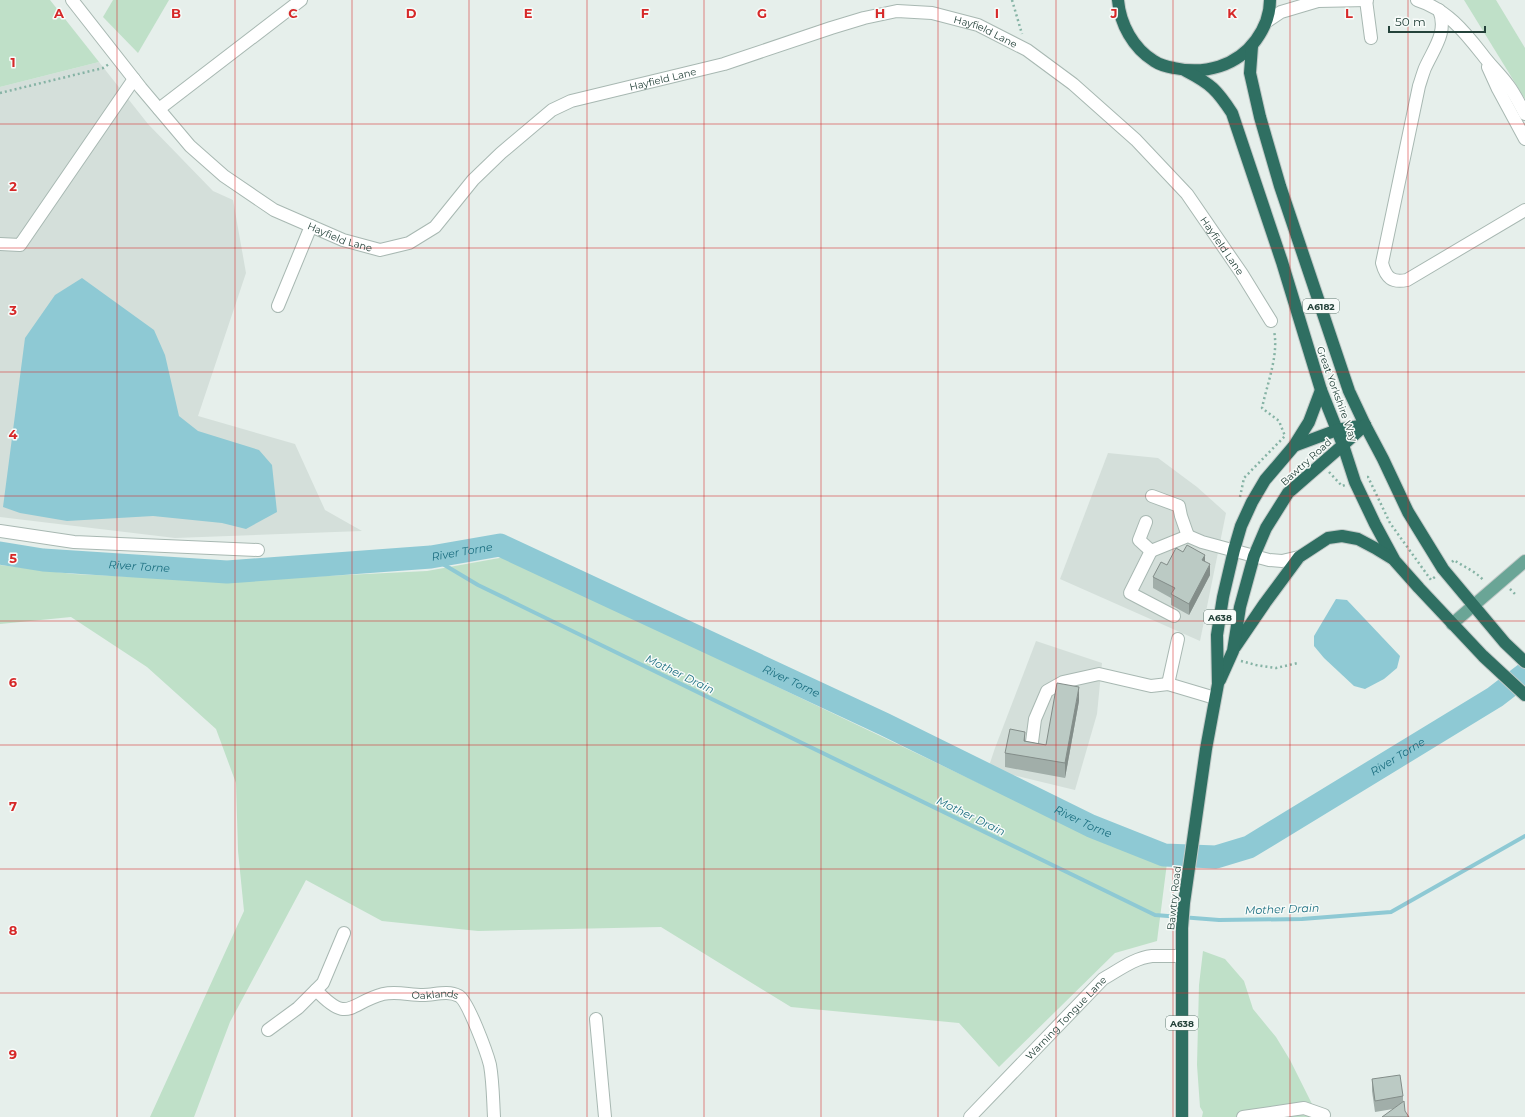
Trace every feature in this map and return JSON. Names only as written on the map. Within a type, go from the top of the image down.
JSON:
[{"type":"highway","points":[[1118,0],[1123,25],[1131,39],[1142,51],[1155,62],[1186,71],[1204,71],[1222,66],[1238,58],[1252,46],[1260,35],[1266,22],[1270,0]]},
{"type":"highway","name":"Great Yorkshire Way","points":[[1252,46],[1250,73],[1260,116],[1280,186],[1349,391],[1408,512],[1443,569],[1505,644],[1525,662]]},
{"type":"highway","name":"Great Yorkshire Way","points":[[1186,71],[1204,80],[1220,94],[1232,113],[1282,262],[1321,390],[1343,445],[1355,482],[1395,561],[1483,656],[1525,695]]},
{"type":"highway","name":"Bawtry Road","points":[[1218,684],[1217,634],[1223,597],[1241,526],[1252,502],[1265,480],[1294,446],[1309,422],[1321,390]]},
{"type":"highway","name":"Bawtry Road","points":[[1294,446],[1337,430],[1365,425]]},
{"type":"highway","name":"Bawtry Road","points":[[1182,1117],[1182,928],[1184,903],[1206,750],[1218,684],[1231,654],[1240,608],[1254,556],[1266,528],[1288,493],[1365,425]]},
{"type":"highway","points":[[1231,654],[1265,602],[1299,557],[1328,538],[1342,536],[1358,540],[1375,548],[1395,561]]},
{"type":"main road","points":[[1452,624],[1525,561]]},
{"type":"street","name":"Hayfield Lane","points":[[72,0],[158,109],[190,146],[224,176],[274,210],[343,240],[380,250],[409,243],[434,227],[473,180],[501,152],[552,110],[571,101],[724,64],[830,28],[864,18],[897,11],[932,13],[978,25],[1027,50],[1073,84],[1136,140],[1187,194],[1222,244],[1271,321]]},
{"type":"street","points":[[158,109],[301,0]]},
{"type":"street","points":[[1266,22],[1281,12],[1317,1],[1366,0],[1371,38]]},
{"type":"street","points":[[1417,0],[1439,10],[1454,21],[1469,36],[1509,86],[1525,114]]},
{"type":"street","points":[[1439,10],[1443,27],[1440,38],[1425,68],[1419,86],[1382,263],[1384,271],[1387,276],[1392,279],[1400,282],[1407,280],[1525,210]]},
{"type":"street","points":[[1482,54],[1498,89],[1525,139]]},
{"type":"street","points":[[0,244],[20,245],[134,79]]},
{"type":"street","points":[[278,306],[312,226]]},
{"type":"street","points":[[1152,496],[1179,506],[1180,516],[1188,536],[1202,542],[1269,560],[1282,561],[1299,557]]},
{"type":"street","points":[[1146,522],[1139,540],[1151,551]]},
{"type":"street","points":[[0,531],[74,542],[258,550]]},
{"type":"street","points":[[1174,616],[1130,593],[1151,551],[1188,536]]},
{"type":"street","points":[[1168,684],[1178,639]]},
{"type":"street","points":[[1032,742],[1035,719],[1047,691],[1063,682],[1099,674],[1151,686],[1168,684],[1215,698]]},
{"type":"street","points":[[268,1030],[298,1008],[323,983],[344,933]]},
{"type":"street","name":"Warning Tongue Lane","points":[[970,1117],[1103,980],[1136,960],[1151,956],[1182,956]]},
{"type":"street","name":"Oaklands","points":[[316,990],[334,1006],[342,1009],[350,1009],[369,999],[382,994],[394,992],[423,995],[448,993],[460,997],[467,1006],[490,1065],[494,1117]]},
{"type":"street","points":[[596,1019],[605,1117]]},
{"type":"street","points":[[1243,1117],[1304,1108],[1324,1115]]},
{"type":"path","points":[[1012,0],[1027,50]]},
{"type":"path","points":[[0,93],[103,68],[118,58]]},
{"type":"path","points":[[1271,321],[1275,337],[1273,359],[1262,408],[1279,422],[1285,436],[1294,446]]},
{"type":"path","points":[[1240,498],[1244,478],[1285,436]]},
{"type":"path","points":[[1322,464],[1342,486],[1368,477],[1390,523],[1431,580],[1454,560],[1466,569],[1479,575],[1490,588],[1503,582],[1517,596]]},
{"type":"path","points":[[1231,654],[1256,665],[1276,668],[1298,663]]},
{"type":"shaded area","points":[[99,62],[148,124],[213,191],[233,200],[246,273],[198,416],[295,444],[325,510],[362,531],[175,538],[0,517],[0,87]]},
{"type":"shaded area","points":[[1108,453],[1158,458],[1197,487],[1226,513],[1200,641],[1060,579]]},
{"type":"shaded area","points":[[1036,641],[1102,663],[1097,714],[1075,790],[988,769]]},
{"type":"green space","points":[[0,0],[50,0],[99,62],[0,87]]},
{"type":"green space","points":[[113,0],[169,0],[138,53],[103,17]]},
{"type":"green space","points":[[1464,0],[1496,0],[1525,48],[1525,99]]},
{"type":"green space","points":[[505,557],[1111,846],[1167,863],[1157,941],[1115,953],[999,1067],[959,1023],[791,1007],[661,927],[478,931],[382,921],[306,880],[230,1022],[194,1117],[150,1117],[244,911],[238,851],[236,783],[216,729],[147,667],[71,617],[0,624],[0,565],[73,574],[226,581],[427,571]]},
{"type":"green space","points":[[1203,951],[1225,959],[1244,981],[1253,1009],[1276,1037],[1290,1060],[1312,1104],[1309,1117],[1202,1117],[1203,1112],[1200,1107],[1197,1065],[1199,985]]},
{"type":"water","points":[[82,278],[154,330],[165,355],[179,416],[198,431],[259,450],[272,465],[277,512],[246,529],[222,523],[153,516],[67,521],[20,513],[3,507],[25,338],[55,295]]},
{"type":"water","points":[[1336,599],[1347,600],[1400,656],[1397,668],[1384,679],[1365,689],[1354,686],[1324,658],[1314,646],[1314,636]]},
{"type":"building","points":[[1187,545],[1205,555],[1202,560],[1210,564],[1189,604],[1171,594],[1175,588],[1153,577],[1161,562],[1167,565],[1176,548],[1183,552]]},
{"type":"building","points":[[1057,683],[1079,687],[1065,763],[1005,753],[1010,729],[1025,732],[1024,741],[1046,745]]},
{"type":"building","points":[[1400,1075],[1403,1096],[1375,1101],[1372,1079]]},
{"type":"building","points":[[1404,1101],[1405,1111],[1409,1117],[1382,1117]]},
{"type":"waterway","name":"River Torne","points":[[0,553],[43,560],[227,572],[431,557],[500,545],[884,724],[1091,826],[1164,855],[1216,857],[1249,847],[1495,697],[1525,674]]},
{"type":"waterway","name":"Mother Drain","points":[[431,557],[478,585],[1155,915],[1219,920],[1302,919],[1391,912],[1525,836]]}]
